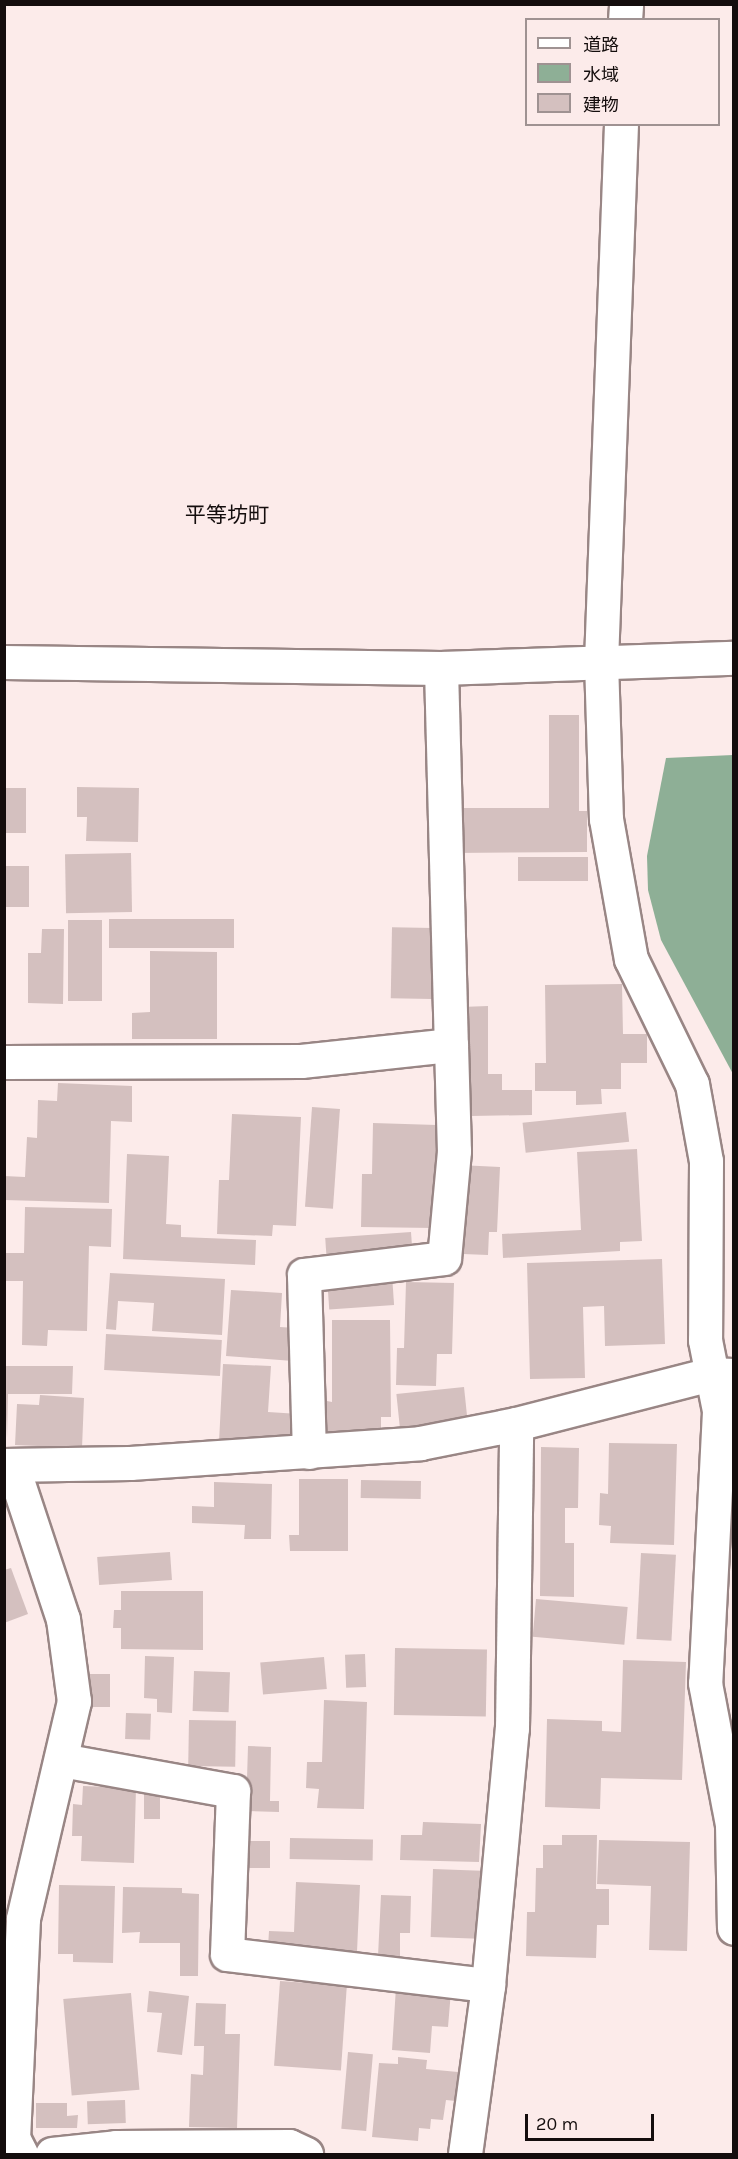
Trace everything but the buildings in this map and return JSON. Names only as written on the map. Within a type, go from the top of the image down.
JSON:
[{"type":"street","points":[[621,126],[601,661],[606,819],[631,958],[692,1084],[706,1161],[705,1340],[722,1375],[705,1683],[732,1824],[734,1928]]},
{"type":"street","points":[[4,662],[441,668],[734,658]]},
{"type":"street","points":[[309,1452],[304,1275],[444,1258],[454,1150],[441,668]]},
{"type":"street","points":[[4,1062],[301,1061],[451,1045]]},
{"type":"street","points":[[21,2154],[13,2138],[23,1918],[74,1701],[63,1619],[8,1465],[309,1452],[420,1443],[516,1424],[722,1375]]},
{"type":"street","points":[[465,2154],[488,1985],[512,1728],[516,1424]]},
{"type":"street","points":[[61,1760],[233,1791],[227,1954],[488,1985]]},
{"type":"street","points":[[52,2154],[116,2147],[289,2145],[306,2154]]},
{"type":"water","points":[[734,755],[733,1074],[661,940],[648,890],[647,856],[666,758]]},
{"type":"district","name":"平等坊町","points":[[227,515]]}]
